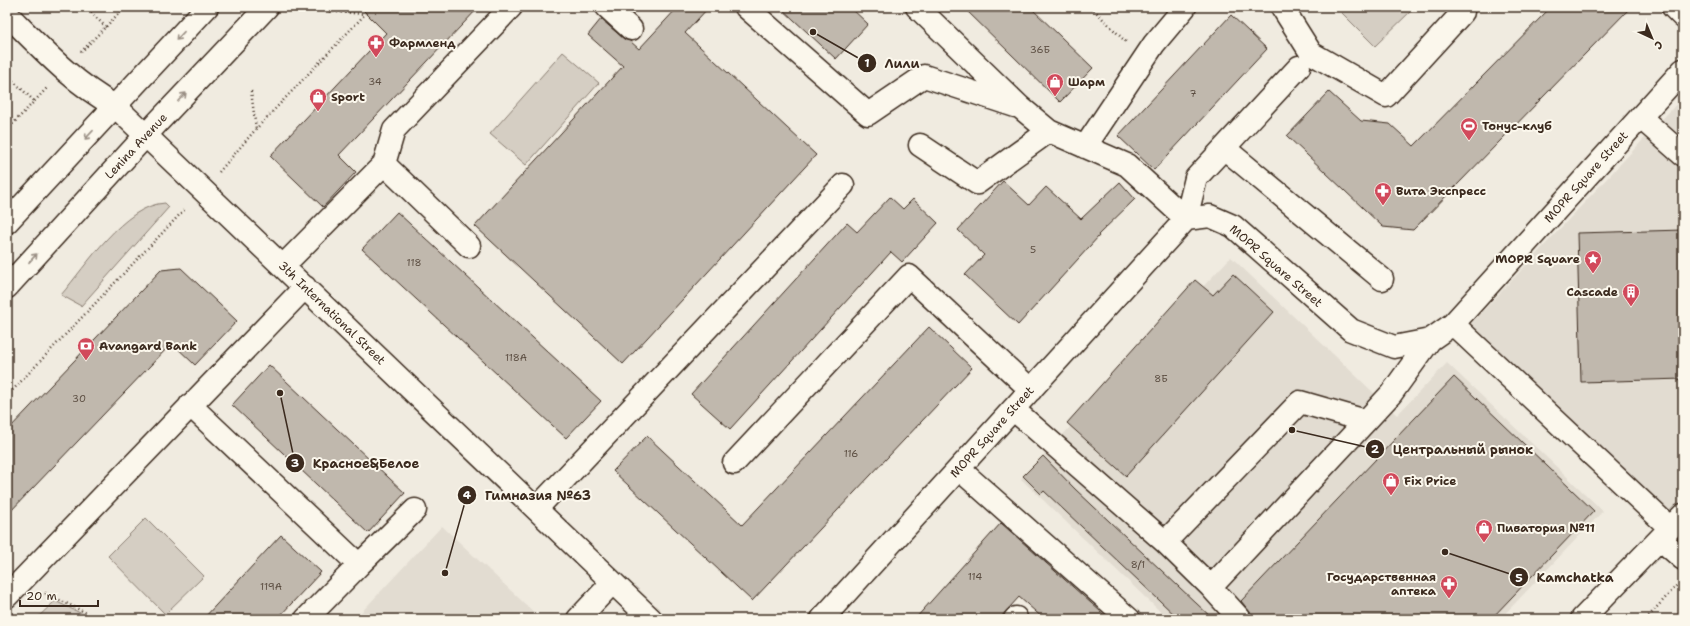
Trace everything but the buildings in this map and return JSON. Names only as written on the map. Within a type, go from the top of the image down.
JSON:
[{"type":"street","points":[[7,222],[207,7]]},
{"type":"street","name":"Lenina Avenue","points":[[7,287],[146,135],[267,7]]},
{"type":"street","points":[[283,266],[384,164],[394,130],[511,7]]},
{"type":"street","points":[[607,7],[631,29]]},
{"type":"street","points":[[746,7],[868,114],[924,76],[1020,107]]},
{"type":"street","points":[[917,7],[1020,107],[1049,131],[1127,165],[1186,219],[1196,178],[1299,67]]},
{"type":"street","points":[[1085,147],[1154,44],[1185,7]]},
{"type":"street","points":[[1282,7],[1311,53],[1386,96],[1463,12],[1459,7]]},
{"type":"street","points":[[1672,7],[1683,17]]},
{"type":"street","name":"3th International Street","points":[[7,14],[63,70],[88,90],[115,106],[146,135],[537,508],[612,583],[651,619]]},
{"type":"street","name":"MOPR Square Street","points":[[822,619],[1186,219],[1210,216],[1233,226],[1351,330],[1394,347],[1430,340],[1453,324],[1683,70]]},
{"type":"street","points":[[1640,117],[1683,155]]},
{"type":"street","points":[[920,145],[977,183],[1049,131]]},
{"type":"street","points":[[1224,148],[1382,279]]},
{"type":"street","points":[[384,164],[469,246]]},
{"type":"street","points":[[537,508],[843,185]]},
{"type":"street","points":[[734,463],[909,276],[1031,390]]},
{"type":"street","points":[[14,589],[305,287]]},
{"type":"street","points":[[1453,324],[1671,527],[1683,559]]},
{"type":"street","points":[[1211,587],[1391,394],[1430,340]]},
{"type":"street","points":[[1165,542],[1300,402],[1366,422]]},
{"type":"street","points":[[190,405],[359,565]]},
{"type":"street","points":[[1013,409],[1165,542],[1211,587],[1240,619]]},
{"type":"street","points":[[959,469],[1130,619]]},
{"type":"street","points":[[306,619],[415,510]]},
{"type":"street","points":[[1582,619],[1671,527]]},
{"type":"street","points":[[578,619],[612,583]]},
{"type":"path","points":[[85,7],[106,27]]},
{"type":"path","points":[[7,130],[125,7]]},
{"type":"path","points":[[1091,7],[1144,59]]},
{"type":"path","points":[[325,12],[365,14]]},
{"type":"path","points":[[7,75],[34,102]]},
{"type":"path","points":[[251,91],[256,129]]},
{"type":"path","points":[[1646,619],[1683,578]]},
{"type":"path","points":[[14,589],[99,619]]},
{"type":"shaded area","points":[[1336,7],[1415,7],[1375,46]]},
{"type":"shaded area","points":[[563,52],[599,83],[526,165],[490,134]]},
{"type":"shaded area","points":[[1683,97],[1683,501],[1672,513],[1470,325]]},
{"type":"shaded area","points":[[165,203],[169,207],[81,306],[61,295],[94,254],[121,225],[135,214],[150,206]]},
{"type":"shaded area","points":[[1231,257],[1397,415],[1447,363],[1603,511],[1500,619],[1168,619],[1021,479]]},
{"type":"shaded area","points":[[146,518],[204,576],[165,614],[108,556]]},
{"type":"shaded area","points":[[442,526],[541,619],[355,619]]},
{"type":"shaded area","points":[[55,601],[93,619],[36,619]]},
{"type":"place","name":"Лили","points":[[813,32]]},
{"type":"place","name":"Фармленд","points":[[376,58]]},
{"type":"place","name":"Шарм","points":[[1055,97]]},
{"type":"place","name":"Sport","points":[[318,112]]},
{"type":"place","name":"Тонус-клуб","points":[[1469,141]]},
{"type":"place","name":"Вита Экспресс","points":[[1383,206]]},
{"type":"place","name":"MOPR Square","points":[[1593,274]]},
{"type":"place","name":"Cascade","points":[[1631,307]]},
{"type":"place","name":"Avangard Bank","points":[[86,361]]},
{"type":"place","name":"Красное&Белое","points":[[280,393]]},
{"type":"place","name":"Центральный рынок","points":[[1292,430]]},
{"type":"place","name":"Fix Price","points":[[1391,496]]},
{"type":"place","name":"Пиватория №11","points":[[1484,543]]},
{"type":"place","name":"Kamchatka","points":[[1445,552]]},
{"type":"place","name":"Гимназия №63","points":[[445,573]]},
{"type":"place","name":"Государственная аптека","points":[[1449,599]]}]
